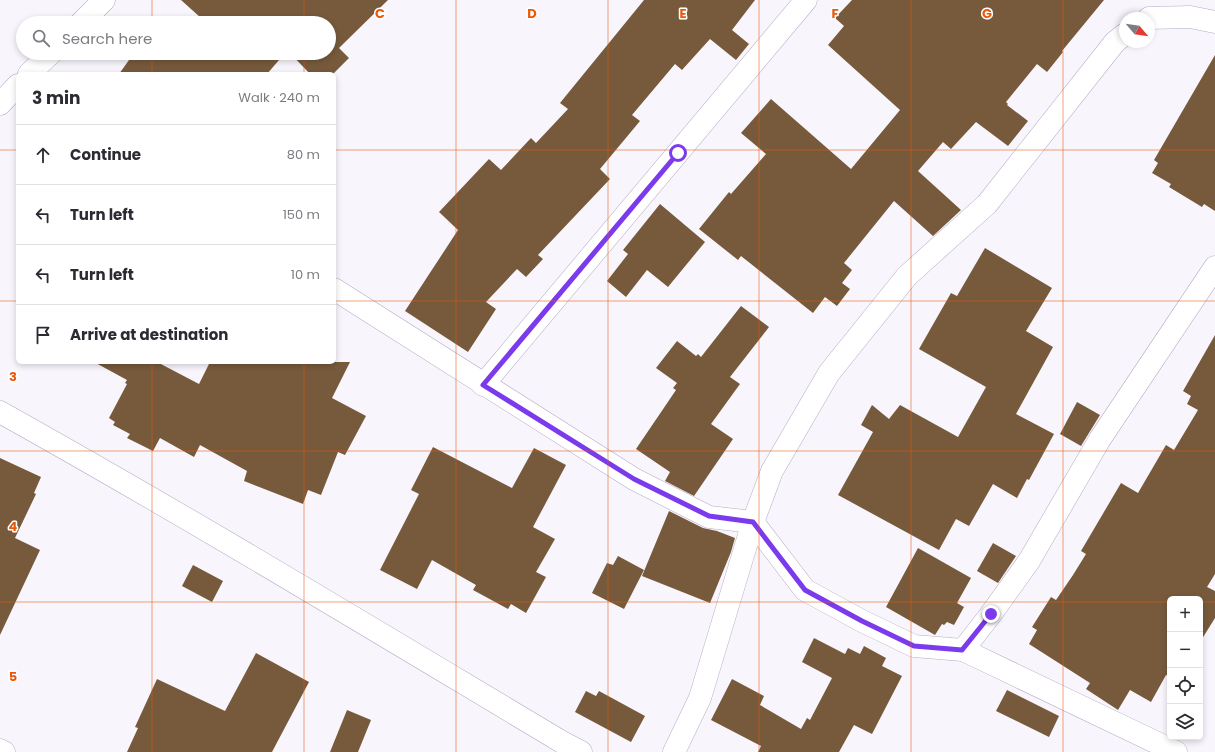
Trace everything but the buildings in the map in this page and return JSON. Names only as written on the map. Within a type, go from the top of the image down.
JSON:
[{"type":"street","points":[[483,385],[806,0]]},
{"type":"street","points":[[86,16],[97,2]]},
{"type":"street","points":[[1155,18],[1190,17],[1215,22]]},
{"type":"street","points":[[674,752],[700,698],[753,522],[772,472],[830,373],[907,276],[988,204],[1119,39]]},
{"type":"street","points":[[32,72],[44,60]]},
{"type":"street","points":[[0,104],[16,88]]},
{"type":"street","points":[[962,650],[991,614],[1029,561],[1100,439],[1215,266]]},
{"type":"street","points":[[336,290],[483,385],[640,482],[709,516],[753,522],[805,590],[862,621],[914,646],[962,650],[1176,752]]},
{"type":"street","points":[[0,412],[79,456],[581,752]]},
{"type":"street","points":[[0,750],[4,752]]},
{"type":"route","points":[[678,153],[483,385],[634,479],[709,516],[753,522],[805,590],[862,621],[914,646],[962,650],[991,614]]}]
